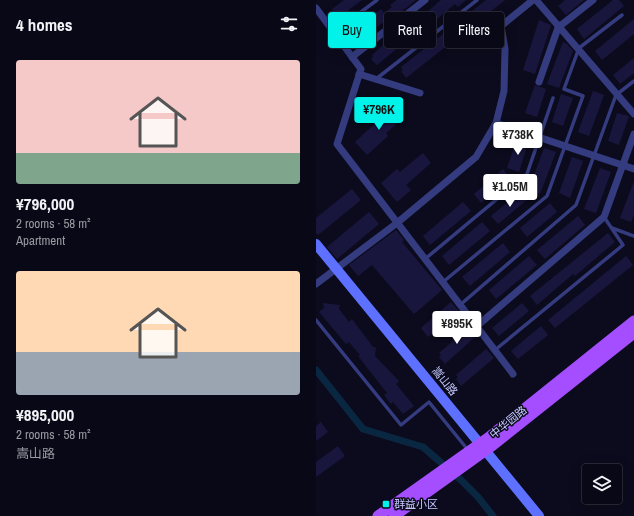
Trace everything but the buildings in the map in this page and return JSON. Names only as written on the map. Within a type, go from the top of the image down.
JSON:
[{"type":"main road","name":"中华园路","points":[[484,447],[634,321]]},
{"type":"main road","name":"中华园路","points":[[394,516],[442,477],[634,333]]},
{"type":"main road","name":"中华园路","points":[[378,516],[442,477]]},
{"type":"street","points":[[352,57],[426,0]]},
{"type":"street","points":[[316,284],[397,223],[476,157],[496,123],[504,91],[505,49],[501,26],[533,0]]},
{"type":"street","points":[[536,0],[560,25],[616,95],[634,114]]},
{"type":"street","points":[[539,82],[560,25],[593,0]]},
{"type":"street","points":[[316,8],[328,25]]},
{"type":"street","points":[[345,48],[360,69],[337,144],[513,374]]},
{"type":"street","points":[[359,74],[420,94]]},
{"type":"street","points":[[496,123],[634,169]]},
{"type":"street","points":[[477,326],[604,218],[634,134]]},
{"type":"street","name":"嵩山路","points":[[316,244],[484,447],[539,516]]},
{"type":"lane","points":[[360,12],[377,0]]},
{"type":"lane","points":[[375,79],[477,0]]},
{"type":"lane","points":[[443,282],[547,196],[583,96],[564,90],[579,48],[622,15]]},
{"type":"lane","points":[[460,305],[576,205],[616,95],[634,81]]},
{"type":"lane","points":[[425,259],[527,174],[553,98]]},
{"type":"lane","points":[[495,350],[623,245],[604,218]]},
{"type":"lane","points":[[611,228],[634,236]]},
{"type":"lane","points":[[316,320],[401,425],[429,402],[472,455]]},
{"type":"waterway","points":[[316,370],[363,429],[423,447],[461,480],[478,497],[493,516]]},
{"type":"place","name":"群益小区","points":[[386,504]]}]
